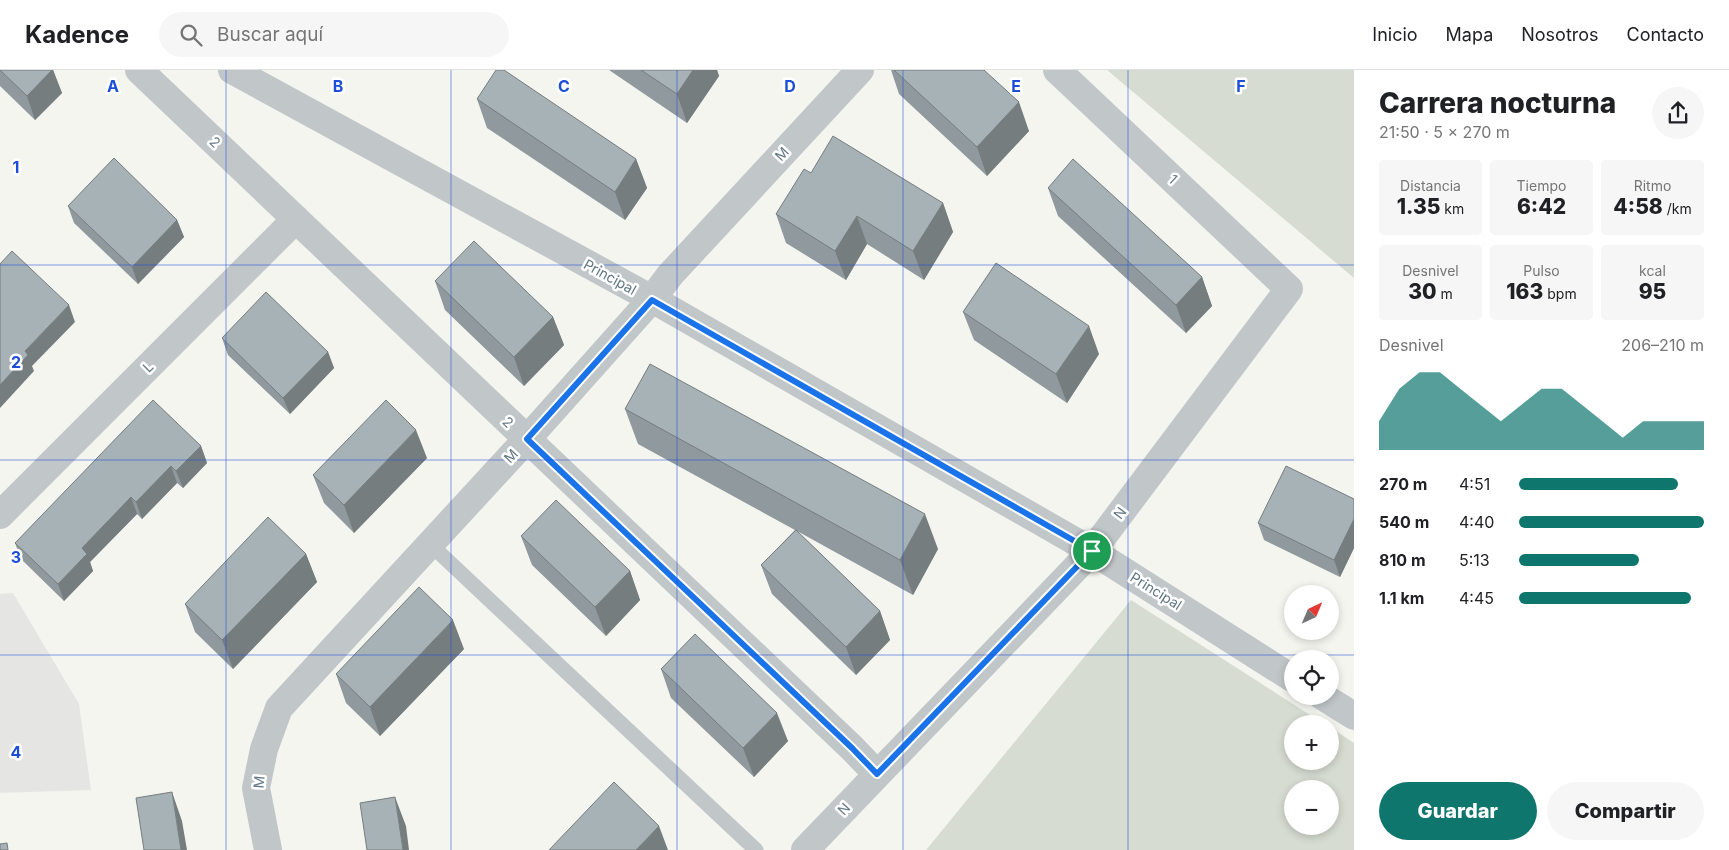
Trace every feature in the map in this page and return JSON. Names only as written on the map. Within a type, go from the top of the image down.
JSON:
[{"type":"street","name":"2","points":[[139,70],[845,741],[877,774]]},
{"type":"street","name":"Principal","points":[[232,70],[652,300],[1092,551],[1284,673]]},
{"type":"street","name":"M","points":[[268,850],[256,788],[264,749],[279,708],[527,439],[652,300],[670,275],[860,70]]},
{"type":"street","name":"1","points":[[1057,70],[1289,289]]},
{"type":"street","name":"L","points":[[0,515],[296,219]]},
{"type":"street","name":"N","points":[[806,850],[1092,551],[1289,289]]},
{"type":"street","points":[[1336,705],[1354,716]]},
{"type":"lane","points":[[430,544],[756,850]]},
{"type":"shaded area","points":[[1107,70],[1354,70],[1354,278]]},
{"type":"shaded area","points":[[13,593],[79,704],[91,790],[0,793],[0,594]]},
{"type":"shaded area","points":[[1131,600],[1284,698],[1284,705],[1294,705],[1310,715],[1284,715],[1284,770],[1339,770],[1339,733],[1354,743],[1354,850],[926,850]]},
{"type":"building","points":[[0,70],[52,70],[27,96]]},
{"type":"building","points":[[496,70],[504,70],[636,159],[615,192],[477,99]]},
{"type":"building","points":[[641,70],[693,70],[677,94]]},
{"type":"building","points":[[894,70],[984,70],[1019,102],[977,147]]},
{"type":"building","points":[[833,136],[943,203],[913,251],[857,216],[835,251],[776,214],[804,169],[811,173]]},
{"type":"building","points":[[114,158],[177,220],[132,267],[68,206]]},
{"type":"building","points":[[1073,159],[1202,277],[1176,305],[1048,188]]},
{"type":"building","points":[[474,241],[553,317],[514,357],[435,281]]},
{"type":"building","points":[[12,251],[69,305],[25,351],[28,355],[0,385],[0,264]]},
{"type":"building","points":[[996,263],[1089,326],[1056,374],[963,312]]},
{"type":"building","points":[[266,292],[328,352],[283,398],[222,338]]},
{"type":"building","points":[[650,364],[925,514],[900,560],[625,409]]},
{"type":"building","points":[[153,400],[201,446],[176,471],[171,466],[136,502],[131,497],[82,548],[87,554],[58,584],[15,543]]},
{"type":"building","points":[[386,400],[416,430],[344,505],[313,475]]},
{"type":"building","points":[[1286,466],[1354,499],[1354,519],[1334,560],[1258,523]]},
{"type":"building","points":[[556,500],[630,571],[595,607],[521,536]]},
{"type":"building","points":[[268,517],[306,554],[222,640],[185,604]]},
{"type":"building","points":[[796,530],[880,611],[846,647],[761,565]]},
{"type":"building","points":[[419,587],[453,620],[370,707],[336,674]]},
{"type":"building","points":[[695,634],[777,713],[743,748],[661,669]]},
{"type":"building","points":[[614,782],[659,826],[636,850],[549,850]]},
{"type":"building","points":[[172,792],[181,850],[144,850],[136,798]]},
{"type":"building","points":[[395,797],[403,850],[367,850],[360,803]]},
{"type":"building","points":[[7,843],[8,850],[0,850],[0,844]]},
{"type":"route","points":[[652,300],[1092,551],[877,774],[527,439],[652,300]]}]
